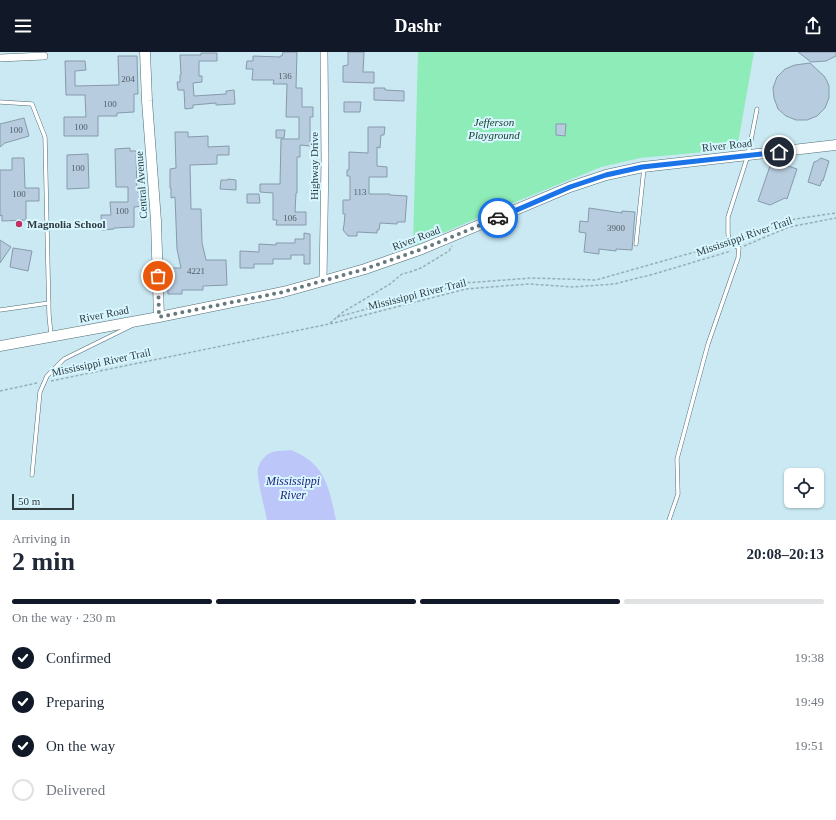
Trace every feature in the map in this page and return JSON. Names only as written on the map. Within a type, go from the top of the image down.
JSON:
[{"type":"main road","name":"Central Avenue","points":[[145,52],[156,221],[159,317]]},
{"type":"main road","name":"River Road","points":[[0,346],[159,317],[283,292],[323,281],[422,249],[570,187],[606,175],[644,167],[836,145]]},
{"type":"street","name":"Highway Drive","points":[[323,281],[325,160],[324,52]]},
{"type":"street","points":[[0,58],[44,56]]},
{"type":"lane","points":[[0,102],[32,104],[45,137],[51,336]]},
{"type":"lane","points":[[669,520],[678,494],[677,459],[708,344],[738,258],[739,248],[729,242],[728,217],[748,155],[757,109]]},
{"type":"lane","points":[[636,244],[644,167]]},
{"type":"lane","points":[[0,310],[49,303]]},
{"type":"lane","points":[[32,475],[40,392],[47,376],[64,359],[146,319]]},
{"type":"path","points":[[336,317],[465,283],[531,278],[596,280],[729,242],[795,219],[836,213]]},
{"type":"path","name":"Mississippi River Trail","points":[[0,391],[328,324],[466,289],[530,284],[573,287],[614,284],[654,274],[739,248],[789,227],[836,218]]},
{"type":"path","points":[[328,324],[343,312],[390,284],[402,274],[421,268],[449,251],[459,234]]},
{"type":"green space","name":"Jefferson Playground","points":[[418,52],[754,52],[737,149],[640,158],[601,167],[413,246]]},
{"type":"water","name":"Mississippi River","points":[[291,450],[312,462],[319,470],[328,487],[336,520],[267,520],[259,486],[258,468],[260,463],[268,454],[278,451]]},
{"type":"building","points":[[283,52],[297,52],[296,88],[302,88],[302,107],[313,107],[313,117],[310,117],[310,146],[300,145],[300,157],[297,157],[297,193],[295,212],[306,212],[306,225],[276,225],[277,220],[273,220],[273,193],[260,192],[260,184],[280,184],[281,139],[299,139],[299,117],[286,117],[287,84],[273,84],[274,80],[252,80],[253,69],[246,69],[247,61],[253,61],[253,56],[280,57],[282,56]]},
{"type":"building","points":[[348,52],[364,52],[363,72],[374,72],[374,83],[343,82],[343,66],[348,65]]},
{"type":"building","points":[[798,52],[836,52],[836,56],[826,61],[811,62]]},
{"type":"building","points":[[201,53],[217,53],[217,61],[199,61],[199,76],[202,76],[202,82],[193,83],[194,96],[226,94],[226,91],[234,90],[235,104],[216,105],[216,103],[193,105],[193,108],[185,109],[184,90],[178,90],[177,82],[180,82],[181,75],[180,55],[201,55]]},
{"type":"building","points":[[118,56],[137,56],[138,94],[134,94],[134,112],[117,113],[117,116],[98,116],[98,136],[64,136],[64,117],[86,117],[85,95],[66,95],[65,61],[85,61],[86,70],[75,71],[75,86],[119,85]]},
{"type":"building","points":[[810,63],[824,76],[827,81],[829,86],[829,98],[825,108],[817,116],[807,120],[796,120],[786,116],[778,109],[774,98],[773,88],[777,77],[785,69],[795,65]]},
{"type":"building","points":[[374,88],[404,91],[404,101],[374,100]]},
{"type":"building","points":[[344,102],[361,102],[360,112],[344,112]]},
{"type":"building","points":[[24,118],[29,136],[5,143],[0,147],[0,124]]},
{"type":"building","points":[[556,124],[566,124],[565,136],[556,135]]},
{"type":"building","points":[[368,127],[385,127],[384,135],[381,135],[380,148],[377,147],[377,166],[387,167],[387,177],[369,177],[369,194],[407,196],[405,222],[397,222],[397,224],[380,223],[377,233],[357,232],[357,236],[348,236],[343,230],[345,214],[343,214],[343,200],[350,200],[350,176],[347,176],[347,170],[349,170],[349,152],[368,153]]},
{"type":"building","points":[[276,130],[285,130],[284,138],[276,138]]},
{"type":"building","points":[[175,132],[188,132],[188,137],[208,136],[208,147],[229,146],[229,155],[217,155],[217,164],[190,165],[191,209],[201,209],[202,243],[206,260],[226,260],[227,285],[203,286],[203,290],[182,290],[182,294],[168,294],[167,268],[181,268],[177,249],[175,197],[171,198],[170,188],[170,169],[176,168]]},
{"type":"building","points":[[130,148],[130,151],[136,151],[137,192],[142,192],[143,206],[134,207],[134,227],[102,230],[101,215],[111,215],[110,202],[128,202],[128,187],[116,187],[115,149]]},
{"type":"building","points":[[88,154],[89,188],[67,189],[67,155]]},
{"type":"building","points":[[12,158],[24,158],[25,188],[39,188],[39,201],[26,201],[26,220],[2,221],[2,215],[0,216],[0,170],[12,170]]},
{"type":"building","points":[[821,158],[829,161],[820,186],[808,182],[814,162]]},
{"type":"building","points":[[785,165],[797,169],[787,199],[785,198],[770,205],[758,201],[770,166],[779,169],[780,166],[784,167]]},
{"type":"building","points":[[221,180],[236,180],[236,190],[220,189]]},
{"type":"building","points":[[247,194],[259,194],[260,203],[247,203]]},
{"type":"building","points":[[589,208],[622,213],[622,211],[635,212],[632,250],[616,249],[616,251],[599,249],[599,254],[584,252],[586,233],[579,232],[580,221],[588,222]]},
{"type":"building","points":[[304,233],[310,234],[310,264],[304,264],[304,255],[291,255],[291,259],[273,259],[273,264],[254,264],[254,268],[240,268],[240,251],[259,252],[259,244],[276,245],[276,243],[295,243],[295,239],[304,239]]},
{"type":"building","points":[[0,240],[11,247],[0,263]]},
{"type":"building","points":[[13,248],[32,251],[28,271],[10,267]]},
{"type":"way so far","points":[[158,276],[159,317],[283,292],[365,269],[422,249],[498,218]]},
{"type":"place","name":"Magnolia School","points":[[19,224]]},
{"type":"route","points":[[498,218],[570,187],[606,175],[642,167],[779,152]]}]
